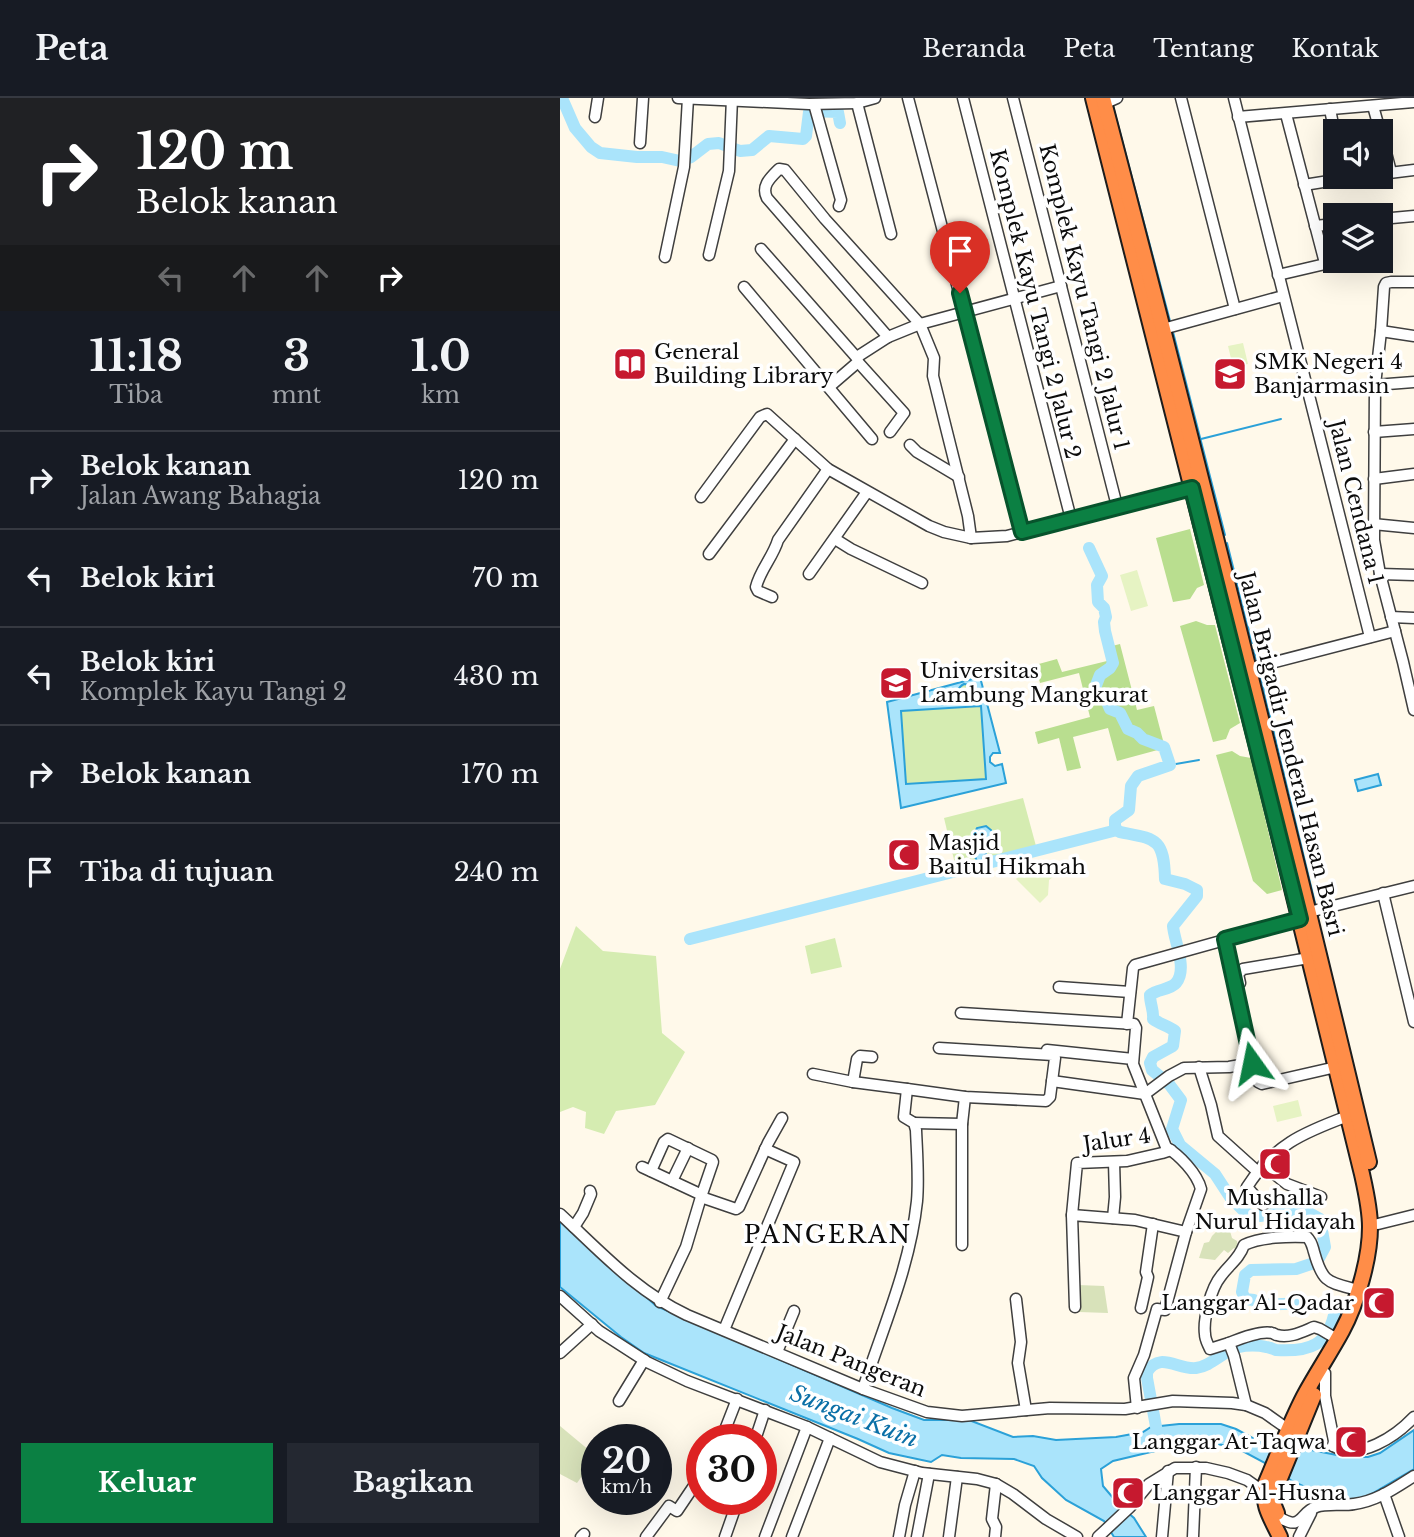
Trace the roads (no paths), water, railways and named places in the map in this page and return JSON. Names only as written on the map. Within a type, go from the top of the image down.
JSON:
[{"type":"highway","name":"Jalan Brigadir Jenderal Hasan Basri","points":[[1103,101],[1192,488],[1304,915],[1309,958],[1328,1015],[1336,1067],[1348,1116],[1376,1197],[1376,1260],[1360,1311],[1325,1373],[1274,1493],[1273,1503],[1287,1537]]},
{"type":"highway","name":"Jalan Brigadir Jenderal Hasan Basri","points":[[1145,282],[1163,329],[1248,669],[1367,1173],[1370,1229],[1358,1290],[1343,1329],[1328,1334],[1265,1488]]},
{"type":"highway","points":[[1265,1488],[1265,1505],[1280,1537]]},
{"type":"street","points":[[595,117],[598,98]]},
{"type":"street","points":[[639,143],[643,98]]},
{"type":"street","points":[[678,98],[857,103],[875,98]]},
{"type":"street","points":[[665,257],[684,167],[688,98]]},
{"type":"street","points":[[908,98],[1022,532]]},
{"type":"street","name":"Komplek Kayu Tangi 2 Jalur 2","points":[[963,98],[1071,519]]},
{"type":"street","name":"Komplek Kayu Tangi 2 Jalur 1","points":[[1013,98],[1117,506]]},
{"type":"street","points":[[1181,98],[1235,309]]},
{"type":"street","name":"Jalan Cendana 1","points":[[1234,98],[1370,637]]},
{"type":"street","points":[[709,255],[729,172],[732,99]]},
{"type":"street","points":[[811,102],[841,200],[839,206]]},
{"type":"street","points":[[1238,117],[1414,102]]},
{"type":"street","points":[[857,103],[891,234]]},
{"type":"street","points":[[1373,106],[1376,119]]},
{"type":"street","points":[[1330,109],[1332,119]]},
{"type":"street","points":[[1286,114],[1323,256]]},
{"type":"street","points":[[888,337],[767,198],[765,185],[779,169],[792,176],[825,219],[920,324],[934,358],[933,376],[959,477],[971,538]]},
{"type":"street","points":[[1393,172],[1414,170]]},
{"type":"street","points":[[1304,185],[1323,182]]},
{"type":"street","points":[[1393,218],[1414,216]]},
{"type":"street","points":[[1315,226],[1323,225]]},
{"type":"street","points":[[761,249],[904,413],[890,432]]},
{"type":"street","points":[[1278,275],[1323,264]]},
{"type":"street","points":[[1414,282],[1391,282],[1385,285],[1375,385],[1373,524],[1380,574],[1391,617],[1409,664],[1414,710]]},
{"type":"street","points":[[829,387],[877,343],[888,337],[920,324],[1061,286]]},
{"type":"street","points":[[744,287],[872,439]]},
{"type":"street","points":[[1163,329],[1283,296]]},
{"type":"street","points":[[1381,331],[1414,336]]},
{"type":"street","points":[[1375,385],[1414,382]]},
{"type":"street","points":[[701,497],[760,417],[767,414],[828,469],[929,526],[971,538],[1007,536],[1192,488]]},
{"type":"street","points":[[1374,432],[1414,429]]},
{"type":"street","points":[[709,554],[795,439]]},
{"type":"street","points":[[910,445],[959,477]]},
{"type":"street","points":[[772,597],[758,591],[757,580],[776,549],[778,540],[828,469]]},
{"type":"street","points":[[1374,479],[1414,476]]},
{"type":"street","points":[[809,574],[867,492]]},
{"type":"street","points":[[1373,524],[1414,528]]},
{"type":"street","points":[[835,539],[922,583]]},
{"type":"street","points":[[1380,574],[1414,575]]},
{"type":"street","points":[[1391,617],[1414,618]]},
{"type":"street","points":[[1248,669],[1395,631]]},
{"type":"street","points":[[1127,1024],[1133,968],[1139,964],[1304,915],[1414,886]]},
{"type":"street","points":[[1382,893],[1414,1022]]},
{"type":"street","points":[[1225,939],[1252,1063],[1258,1077]]},
{"type":"street","points":[[1309,958],[1251,967],[1238,974],[1259,1084],[1336,1067]]},
{"type":"street","points":[[1059,987],[1130,992]]},
{"type":"street","points":[[961,1013],[1134,1024],[1136,1028],[1133,1064],[1166,1147],[1191,1171],[1201,1186],[1166,1310],[1157,1309],[1144,1355],[1135,1374],[1138,1408]]},
{"type":"street","points":[[984,1045],[1133,1059]]},
{"type":"street","points":[[813,1074],[853,1083],[965,1097],[1046,1101],[1050,1097],[1055,1058],[1053,1055],[939,1048]]},
{"type":"street","points":[[853,1083],[858,1058],[872,1057]]},
{"type":"street","points":[[1052,1081],[1145,1094],[1184,1068],[1229,1067],[1252,1063]]},
{"type":"street","points":[[1199,1067],[1217,1136],[1287,1184],[1321,1197]]},
{"type":"street","points":[[907,1089],[904,1117],[914,1123],[962,1124]]},
{"type":"street","points":[[962,1245],[962,1124],[965,1097]]},
{"type":"street","points":[[1263,1205],[1247,1189],[1261,1168],[1292,1140],[1348,1116]]},
{"type":"street","points":[[660,1302],[686,1247],[702,1196],[713,1161],[668,1139],[646,1169],[702,1196],[738,1208],[782,1118]]},
{"type":"street","points":[[863,1390],[902,1278],[914,1222],[918,1184],[914,1123]]},
{"type":"street","points":[[672,1181],[688,1148]]},
{"type":"street","points":[[724,1330],[794,1162],[765,1149]]},
{"type":"street","name":"Jalur 4","points":[[1072,1215],[1077,1163],[1140,1159],[1171,1150]]},
{"type":"street","points":[[1114,1162],[1114,1217]]},
{"type":"street","points":[[574,1227],[583,1213],[590,1191]]},
{"type":"street","name":"Jalan Pangeran","points":[[560,1214],[628,1278],[660,1302],[911,1408],[962,1416],[1050,1408],[1114,1410],[1185,1401],[1246,1405],[1265,1413],[1287,1431]]},
{"type":"street","points":[[1075,1307],[1072,1215],[1114,1217],[1186,1232]]},
{"type":"street","points":[[1378,1224],[1414,1215]]},
{"type":"street","points":[[1141,1308],[1148,1277],[1146,1272],[1153,1224]]},
{"type":"street","points":[[1328,1334],[1312,1327],[1293,1335],[1278,1336],[1272,1332],[1255,1334],[1231,1348],[1209,1349],[1204,1330],[1214,1287],[1241,1254],[1244,1245],[1251,1242],[1305,1237],[1311,1241],[1320,1269],[1329,1282],[1358,1290]]},
{"type":"street","points":[[560,1296],[612,1341],[687,1381],[807,1427],[880,1462],[929,1474],[996,1484],[1077,1537]]},
{"type":"street","points":[[1016,1299],[1021,1342],[1018,1363],[1026,1410]]},
{"type":"street","points":[[777,1352],[794,1311]]},
{"type":"street","points":[[560,1353],[592,1324]]},
{"type":"street","points":[[1231,1348],[1246,1405]]},
{"type":"street","points":[[619,1401],[644,1360]]},
{"type":"street","points":[[1325,1373],[1325,1395],[1333,1446]]},
{"type":"street","points":[[727,1424],[737,1399]]},
{"type":"street","points":[[1308,1411],[1319,1407],[1322,1410],[1329,1443],[1336,1449],[1346,1450],[1360,1450],[1389,1438],[1414,1417]]},
{"type":"street","points":[[760,1424],[765,1410]]},
{"type":"street","points":[[765,1537],[807,1427]]},
{"type":"street","points":[[792,1537],[830,1438]]},
{"type":"street","points":[[1193,1537],[1196,1467]]},
{"type":"street","points":[[1102,1533],[1130,1507],[1149,1484],[1175,1468],[1206,1468],[1237,1476],[1265,1488]]},
{"type":"street","points":[[899,1537],[915,1471]]},
{"type":"street","points":[[1162,1537],[1168,1471]]},
{"type":"street","points":[[917,1537],[929,1474]]},
{"type":"street","points":[[1279,1517],[1288,1523],[1297,1522],[1317,1506],[1357,1504],[1372,1500],[1414,1476]]},
{"type":"street","points":[[949,1537],[957,1477]]},
{"type":"street","points":[[995,1537],[996,1527],[992,1519],[996,1484]]},
{"type":"street","points":[[1384,1494],[1399,1537]]},
{"type":"street","points":[[646,1537],[669,1506],[677,1511],[686,1498]]},
{"type":"street","points":[[1299,1537],[1312,1509]]},
{"type":"street","points":[[725,1537],[733,1515]]},
{"type":"water","points":[[980,677],[1000,753],[993,753],[990,762],[995,766],[1002,764],[1006,783],[901,808],[887,702]],"holes":[[[964,684],[972,685],[976,690],[975,696],[969,701],[960,699],[958,695],[959,688]],[[981,706],[986,779],[906,784],[901,711]]]},
{"type":"water","points":[[1378,774],[1381,785],[1358,791],[1355,780]]},
{"type":"water","points":[[986,826],[991,830],[994,839],[978,863],[973,853],[979,846],[974,834],[977,828]]},
{"type":"water","name":"Sungai Kuin","points":[[560,1218],[656,1306],[924,1420],[969,1420],[1013,1437],[1033,1436],[1056,1440],[1116,1437],[1143,1432],[1151,1427],[1179,1424],[1221,1424],[1269,1447],[1306,1449],[1347,1457],[1368,1457],[1380,1453],[1414,1430],[1414,1469],[1368,1496],[1345,1503],[1292,1481],[1237,1448],[1197,1440],[1113,1461],[1101,1469],[1103,1486],[1134,1518],[1146,1537],[1114,1537],[1104,1521],[1066,1500],[1042,1478],[1034,1466],[1014,1459],[942,1455],[931,1462],[889,1453],[644,1353],[560,1287]]},
{"type":"waterway","points":[[562,98],[575,128],[591,147],[600,153],[662,157],[680,161],[691,157],[708,144],[719,143],[740,151],[752,150],[769,136],[803,139],[811,111],[838,112],[840,123]]},
{"type":"waterway","points":[[1113,106],[1170,321]]},
{"type":"waterway","points":[[1173,332],[1225,535]]},
{"type":"waterway","points":[[1201,439],[1281,419]]},
{"type":"waterway","points":[[1227,543],[1252,643]]},
{"type":"waterway","points":[[1089,548],[1102,576],[1097,585],[1098,602],[1104,608],[1105,631],[1113,663],[1100,675],[1095,688],[1104,695],[1110,709],[1120,713],[1128,729],[1143,739],[1164,747],[1170,765],[1138,776],[1131,786],[1129,810],[1115,820],[1115,829],[1155,842],[1162,855],[1165,879],[1197,890],[1197,896],[1173,926],[1181,963],[1179,977],[1173,985],[1150,995],[1153,1019],[1175,1031],[1173,1046],[1153,1057],[1150,1063],[1152,1070],[1169,1084],[1181,1100],[1172,1129],[1180,1145],[1215,1174],[1230,1197],[1247,1214],[1260,1216],[1302,1209],[1320,1219],[1325,1247],[1317,1262],[1296,1269],[1251,1270],[1245,1275],[1242,1292],[1245,1299],[1254,1300],[1258,1305],[1309,1304],[1335,1310],[1328,1332],[1308,1348],[1276,1350],[1245,1346],[1233,1349],[1196,1368],[1163,1362],[1152,1366],[1147,1372],[1147,1378],[1157,1432]]},
{"type":"waterway","points":[[1254,650],[1258,662]]},
{"type":"waterway","points":[[1260,675],[1315,903]]},
{"type":"waterway","points":[[1170,765],[1199,760]]},
{"type":"waterway","points":[[690,939],[1117,830]]},
{"type":"place","name":"General Building Library","points":[[630,364]]},
{"type":"place","name":"SMK Negeri 4 Banjarmasin","points":[[1230,374]]},
{"type":"place","name":"Universitas Lambung Mangkurat","points":[[896,683]]},
{"type":"place","name":"Masjid Baitul Hikmah","points":[[904,855]]},
{"type":"place","name":"Mushalla Nurul Hidayah","points":[[1275,1164]]},
{"type":"place","name":"Langgar Al-Qadar","points":[[1379,1303]]},
{"type":"place","name":"Langgar At-Taqwa","points":[[1351,1442]]},
{"type":"place","name":"Langgar Al-Husna","points":[[1128,1493]]},
{"type":"district","name":"PANGERAN","points":[[828,1234]]}]
